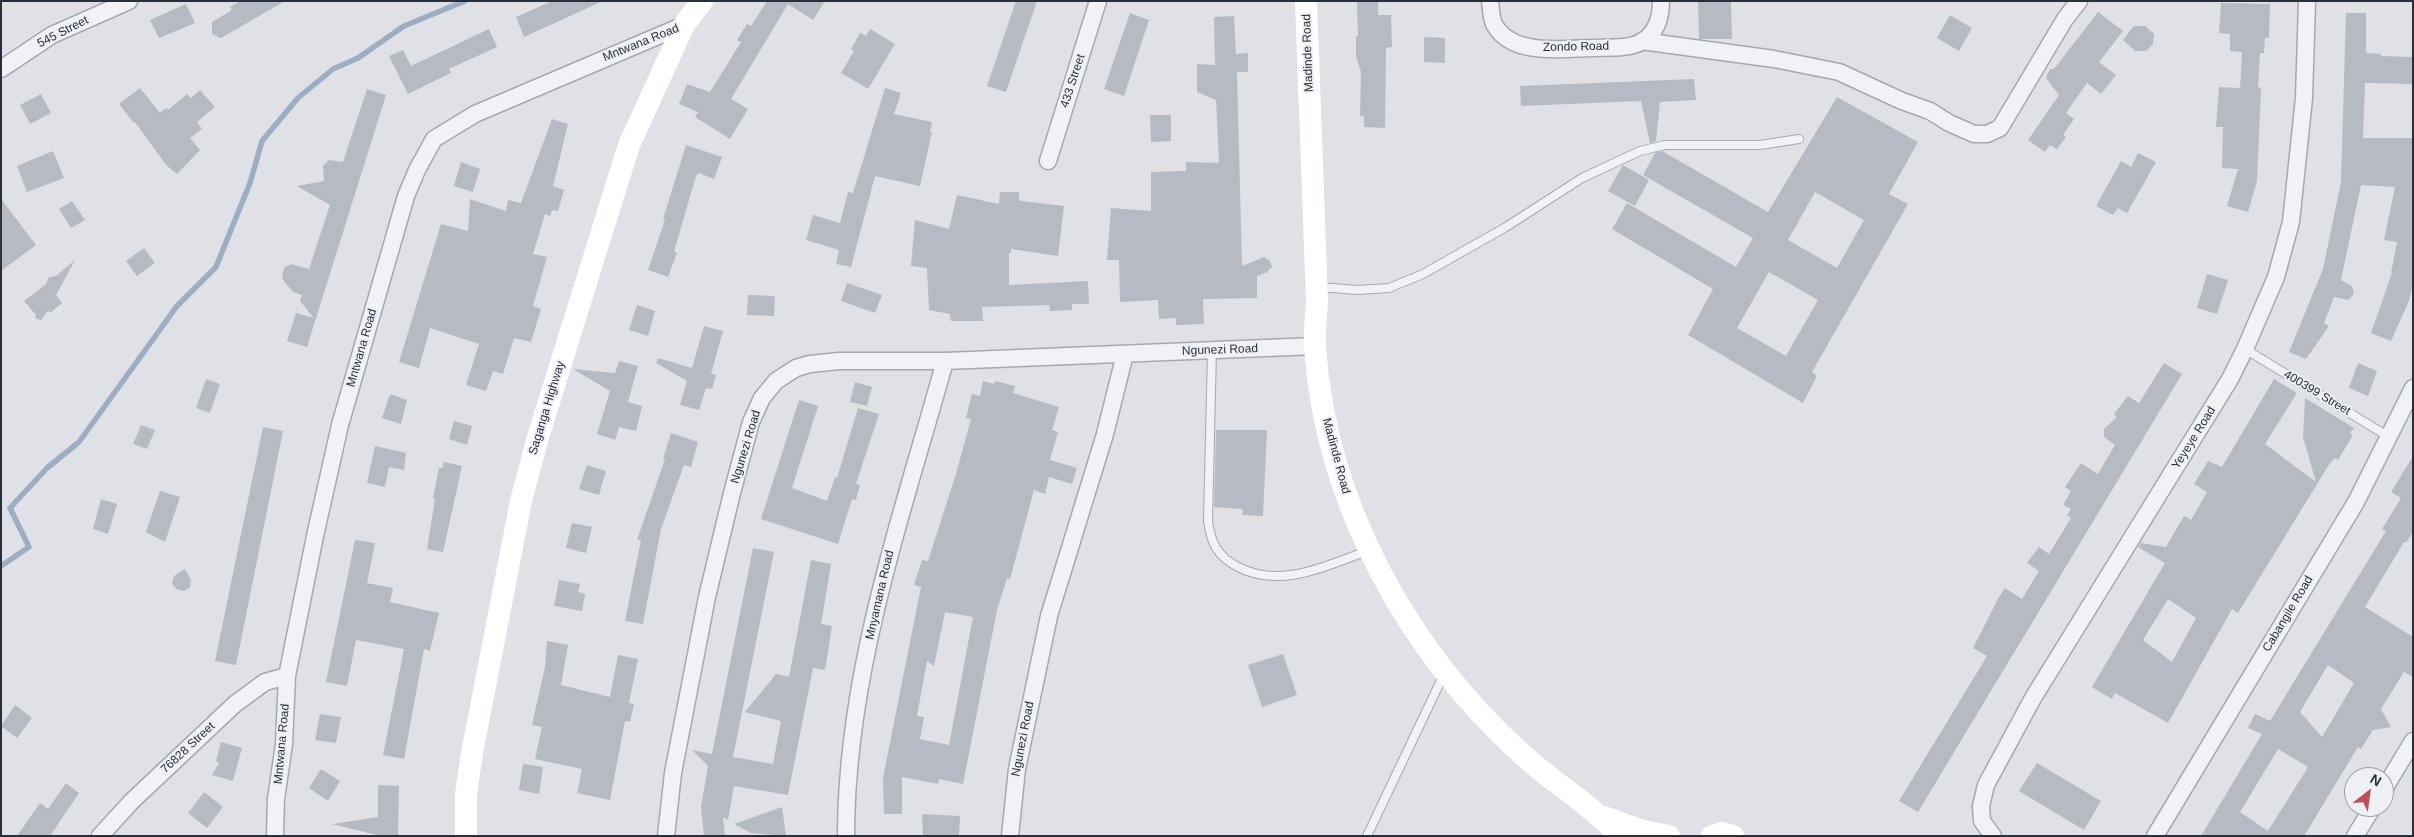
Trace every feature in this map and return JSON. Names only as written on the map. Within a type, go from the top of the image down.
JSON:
[{"type":"street","name":"545 Street","points":[[1,69],[52,35],[128,1]]},
{"type":"street","name":"Saganga Highway","points":[[466,836],[466,794],[472,753],[521,500],[538,437],[629,145],[684,26],[702,1]]},
{"type":"street","name":"433 Street","points":[[1048,161],[1098,1]]},
{"type":"street","name":"Madinde Road","points":[[1306,1],[1316,287],[1315,346],[1326,423],[1347,498],[1379,572],[1418,635],[1465,695],[1524,756],[1601,816],[1620,836]]},
{"type":"street","name":"Zondo Road","points":[[1490,1],[1493,23],[1502,34],[1515,43],[1530,47],[1556,49],[1628,46],[1642,41]]},
{"type":"street","points":[[1642,41],[1653,32],[1656,26],[1661,11],[1661,1]]},
{"type":"street","points":[[1642,41],[1774,59],[1840,72],[1902,101],[1930,111],[1962,129],[1974,134],[1987,134],[2000,128],[2065,19],[2079,1]]},
{"type":"street","name":"Yeyeye Road","points":[[1993,836],[1982,821],[1981,806],[1986,785],[2033,698],[2210,414],[2245,349],[2276,277],[2290,222],[2304,98],[2307,1]]},
{"type":"street","name":"Mntwana Road","points":[[275,836],[276,799],[284,744],[287,676],[340,425],[406,196],[417,170],[434,139],[475,114],[684,26]]},
{"type":"street","name":"Ngunezi Road","points":[[666,836],[673,773],[708,597],[751,422],[762,398],[776,381],[796,368],[810,364],[839,362],[946,361],[1315,346]]},
{"type":"street","name":"Ngunezi Road","points":[[1010,836],[1017,769],[1049,616],[1105,434],[1125,354]]},
{"type":"street","name":"Mnyamana Road","points":[[846,836],[846,787],[873,615],[898,522],[946,361]]},
{"type":"street","name":"Cabangile Road","points":[[2155,836],[2351,510],[2390,437],[2413,388]]},
{"type":"street","name":"76828 Street","points":[[100,836],[132,801],[235,704],[265,682],[287,676]]},
{"type":"street","points":[[2394,772],[2413,741]]},
{"type":"street","name":"Madinde Road","points":[[1601,816],[1643,831],[1669,836]]},
{"type":"street","points":[[2356,836],[2367,817]]},
{"type":"street","points":[[1712,836],[1722,834],[1733,836]]},
{"type":"lane","points":[[1316,287],[1358,290],[1389,288],[1424,274],[1506,227],[1582,178],[1640,151],[1665,146],[1760,145],[1799,139]]},
{"type":"lane","name":"400399 Street","points":[[2245,349],[2390,437]]},
{"type":"lane","points":[[1212,350],[1208,521],[1211,540],[1222,555],[1248,572],[1265,577],[1285,577],[1309,572],[1369,550]]},
{"type":"lane","points":[[1367,836],[1446,670]]},
{"type":"building","points":[[240,1],[285,1],[221,38],[212,34],[212,22],[232,10],[230,7]]},
{"type":"building","points":[[552,1],[603,1],[524,37],[516,17]]},
{"type":"building","points":[[767,1],[825,1],[813,20],[788,4],[731,99],[748,109],[730,139],[695,117],[698,112],[679,104],[687,84],[710,92],[741,42],[737,40],[747,24],[751,26]]},
{"type":"building","points":[[1016,1],[1037,1],[1006,92],[987,86]]},
{"type":"building","points":[[1357,1],[1378,1],[1378,15],[1391,15],[1392,47],[1386,48],[1385,128],[1364,127],[1364,116],[1360,116],[1361,72],[1356,56],[1356,36],[1358,36]]},
{"type":"building","points":[[1698,1],[1731,1],[1732,39],[1699,39]]},
{"type":"building","points":[[2221,3],[2270,4],[2269,38],[2265,38],[2264,53],[2260,53],[2258,87],[2261,88],[2257,181],[2248,212],[2227,206],[2238,169],[2222,168],[2223,127],[2216,127],[2219,87],[2240,88],[2242,52],[2230,51],[2230,34],[2219,33]]},
{"type":"building","points":[[186,4],[195,23],[159,38],[150,20]]},
{"type":"building","points":[[2098,12],[2123,31],[2099,62],[2116,75],[2101,94],[2087,83],[2066,113],[2074,119],[2063,135],[2066,137],[2057,149],[2050,145],[2045,152],[2028,140],[2059,95],[2046,78],[2050,69],[2054,69]]},
{"type":"building","points":[[1130,13],[1149,20],[1124,96],[1104,89]]},
{"type":"building","points":[[2346,13],[2366,13],[2366,53],[2381,54],[2381,56],[2413,57],[2413,84],[2365,83],[2363,138],[2413,138],[2413,283],[2409,301],[2391,341],[2371,333],[2392,273],[2397,242],[2384,240],[2395,187],[2361,185],[2341,280],[2352,286],[2354,294],[2348,300],[2334,297],[2324,323],[2329,326],[2306,359],[2289,352],[2323,269],[2341,182]]},
{"type":"building","points":[[1950,15],[1972,28],[1959,51],[1937,38]]},
{"type":"building","points":[[1234,16],[1236,54],[1248,53],[1248,72],[1237,72],[1242,266],[1264,257],[1270,261],[1272,267],[1267,272],[1257,276],[1257,298],[1203,299],[1204,324],[1176,325],[1176,318],[1159,319],[1158,300],[1120,302],[1119,260],[1107,260],[1111,208],[1151,211],[1151,172],[1186,171],[1186,162],[1219,163],[1216,100],[1197,92],[1197,64],[1215,65],[1214,17]]},
{"type":"building","points":[[2134,26],[2145,26],[2154,34],[2153,44],[2146,51],[2135,51],[2123,40]]},
{"type":"building","points":[[489,29],[497,47],[449,69],[451,73],[408,94],[389,56],[403,50],[411,66]]},
{"type":"building","points":[[870,29],[895,44],[868,89],[841,73],[854,51],[851,49],[860,33],[866,36]]},
{"type":"building","points":[[1424,37],[1445,38],[1445,63],[1424,62]]},
{"type":"building","points":[[1694,79],[1696,100],[1660,102],[1656,141],[1650,143],[1641,101],[1521,106],[1520,86]]},
{"type":"building","points":[[140,88],[160,113],[166,108],[168,110],[187,94],[191,98],[200,90],[215,107],[197,122],[202,129],[190,138],[200,150],[177,174],[166,165],[135,122],[119,104]]},
{"type":"building","points":[[885,88],[901,93],[894,114],[932,122],[930,132],[932,132],[920,186],[875,176],[851,267],[836,264],[839,250],[806,240],[813,215],[840,223],[848,192],[853,193]]},
{"type":"building","points":[[367,89],[386,95],[307,347],[287,341],[296,313],[314,318],[300,301],[302,295],[293,292],[283,280],[282,274],[285,267],[291,264],[309,269],[330,205],[297,186],[324,181],[323,166],[329,160],[343,162]]},
{"type":"building","points":[[41,94],[51,113],[30,124],[20,105]]},
{"type":"building","points":[[1837,97],[1918,142],[1889,194],[1908,204],[1812,372],[1817,376],[1803,403],[1688,335],[1713,289],[1612,229],[1627,203],[1736,267],[1753,238],[1643,175],[1655,153],[1662,151],[1768,212]],"holes":[[[1815,192],[1864,220],[1837,268],[1788,240]],[[1769,272],[1818,300],[1786,356],[1737,328]]]},
{"type":"building","points":[[1150,115],[1171,115],[1171,141],[1151,142]]},
{"type":"building","points":[[552,119],[568,124],[553,186],[564,190],[558,211],[552,210],[550,216],[545,214],[533,254],[547,257],[533,306],[541,309],[531,342],[514,338],[503,374],[493,371],[486,391],[466,385],[479,344],[430,328],[419,368],[399,362],[441,224],[468,231],[470,199],[506,211],[508,200],[521,203]]},
{"type":"building","points":[[686,145],[722,157],[714,179],[699,173],[696,176],[674,252],[677,253],[668,277],[648,270],[665,220],[663,219]]},
{"type":"building","points":[[53,151],[64,178],[27,192],[17,166]]},
{"type":"building","points":[[2138,153],[2156,162],[2127,213],[2118,208],[2113,215],[2096,206],[2121,161],[2131,167]]},
{"type":"building","points":[[461,162],[480,169],[473,192],[454,186]]},
{"type":"building","points":[[1623,165],[1649,180],[1635,206],[1608,191]]},
{"type":"building","points":[[1000,192],[1019,192],[1019,200],[1022,201],[1064,206],[1058,256],[1011,249],[1011,253],[1009,253],[1009,285],[1088,281],[1089,304],[1072,304],[1072,310],[1050,311],[1049,305],[982,307],[983,321],[951,321],[950,314],[929,310],[927,268],[911,266],[915,220],[949,229],[957,195],[999,204]]},
{"type":"building","points":[[1,199],[36,245],[1,271]]},
{"type":"building","points":[[72,201],[85,220],[71,228],[59,209]]},
{"type":"building","points":[[144,248],[155,263],[137,276],[126,261]]},
{"type":"building","points":[[75,260],[56,295],[62,303],[50,313],[48,311],[41,320],[35,318],[36,315],[24,301],[46,284],[49,277],[56,276]]},
{"type":"building","points":[[2207,274],[2228,280],[2217,314],[2197,308]]},
{"type":"building","points":[[847,283],[882,295],[875,313],[841,301]]},
{"type":"building","points":[[748,295],[775,296],[774,316],[747,315]]},
{"type":"building","points":[[637,305],[655,311],[648,336],[629,330]]},
{"type":"building","points":[[704,326],[723,331],[711,374],[716,375],[712,389],[706,388],[699,410],[680,405],[687,381],[656,363],[658,358],[692,368]]},
{"type":"building","points":[[619,361],[638,366],[628,402],[642,406],[636,431],[619,427],[615,440],[597,434],[610,391],[573,369],[615,373]]},
{"type":"building","points":[[2164,363],[2182,374],[1918,812],[1899,801],[1987,656],[1973,648],[1999,597],[2005,588],[2022,599],[2039,571],[2027,563],[2039,547],[2049,554],[2071,518],[2067,515],[2071,509],[2063,505],[2071,491],[2065,487],[2081,463],[2098,474],[2115,445],[2104,437],[2104,429],[2117,417],[2114,414],[2128,396],[2139,403]]},
{"type":"building","points":[[2358,363],[2377,371],[2368,396],[2349,388]]},
{"type":"building","points":[[206,379],[220,384],[210,413],[196,408]]},
{"type":"building","points":[[2274,379],[2297,393],[2265,444],[2316,482],[2303,437],[2305,398],[2354,428],[2350,433],[2353,435],[2338,460],[2335,458],[2330,463],[2238,613],[2232,609],[2168,723],[2115,693],[2112,699],[2092,687],[2165,563],[2138,547],[2141,543],[2166,547],[2184,516],[2191,520],[2207,492],[2194,484],[2208,461],[2222,467]],"holes":[[[2168,599],[2196,618],[2172,662],[2143,640]]]},
{"type":"building","points":[[983,381],[994,384],[995,381],[1015,386],[1013,393],[1059,407],[1052,430],[1058,432],[1050,460],[1077,468],[1072,484],[1049,477],[1045,494],[1034,490],[1010,579],[1007,578],[997,610],[963,784],[939,779],[938,784],[902,777],[902,814],[884,814],[883,778],[921,587],[914,585],[922,560],[928,561],[956,474],[971,419],[966,418],[972,394],[980,396]],"holes":[[[945,612],[973,617],[949,745],[920,739],[924,717],[917,716],[927,661],[934,666]]]},
{"type":"building","points":[[855,382],[872,387],[867,406],[850,402]]},
{"type":"building","points":[[390,394],[407,400],[401,424],[382,418]]},
{"type":"building","points":[[799,400],[818,406],[792,488],[827,501],[835,477],[837,478],[858,408],[879,414],[856,484],[860,485],[856,500],[852,499],[838,544],[761,519]]},
{"type":"building","points":[[454,421],[472,426],[467,445],[449,439]]},
{"type":"building","points":[[141,425],[155,430],[147,449],[133,444]]},
{"type":"building","points":[[263,427],[283,431],[236,665],[215,661]]},
{"type":"building","points":[[1216,430],[1267,430],[1263,516],[1242,515],[1243,509],[1214,507]]},
{"type":"building","points":[[671,433],[698,442],[691,467],[684,465],[661,529],[643,624],[625,621],[641,540],[637,540],[665,459],[663,459]]},
{"type":"building","points":[[375,446],[406,453],[404,470],[389,467],[385,487],[367,483]]},
{"type":"building","points":[[2413,456],[2413,532],[2406,543],[2404,542],[2365,607],[2413,637],[2413,677],[2404,672],[2381,709],[2391,727],[2373,730],[2361,749],[2358,747],[2346,767],[2344,767],[2344,770],[2304,836],[2201,836],[2262,734],[2248,728],[2255,714],[2270,721],[2386,531],[2382,529],[2401,498],[2391,492]],"holes":[[[2328,665],[2354,683],[2322,737],[2300,712]],[[2278,749],[2308,767],[2268,831],[2240,812]]]},
{"type":"building","points":[[444,462],[462,466],[443,552],[427,549],[435,499],[433,498],[439,468],[442,468]]},
{"type":"building","points":[[587,465],[606,471],[599,495],[579,489]]},
{"type":"building","points":[[160,491],[180,497],[165,542],[146,532]]},
{"type":"building","points":[[101,499],[117,504],[108,534],[93,529]]},
{"type":"building","points":[[572,523],[592,527],[586,553],[566,548]]},
{"type":"building","points":[[355,540],[375,543],[367,583],[393,588],[390,602],[439,613],[430,651],[424,649],[404,759],[383,755],[404,649],[356,640],[347,686],[326,682]]},
{"type":"building","points":[[753,548],[774,552],[733,757],[773,764],[781,721],[745,712],[776,674],[789,677],[811,560],[831,564],[821,624],[832,626],[825,670],[813,668],[788,795],[734,786],[728,820],[723,817],[725,836],[704,836],[701,807],[708,766],[692,750],[712,754]]},
{"type":"building","points":[[185,569],[191,580],[190,587],[184,591],[176,589],[172,583],[174,576]]},
{"type":"building","points":[[559,580],[580,584],[578,592],[585,594],[582,611],[554,606]]},
{"type":"building","points":[[547,641],[568,645],[561,685],[610,697],[618,655],[638,659],[629,703],[634,704],[630,722],[625,721],[610,800],[577,793],[582,769],[535,759],[542,727],[532,725],[545,667]]},
{"type":"building","points":[[1283,654],[1297,695],[1262,707],[1248,665]]},
{"type":"building","points":[[15,705],[32,718],[17,738],[1,726]]},
{"type":"building","points":[[320,714],[341,717],[336,743],[315,740]]},
{"type":"building","points":[[221,742],[242,748],[233,781],[212,775],[219,763],[216,761]]},
{"type":"building","points":[[2037,763],[2101,801],[2084,830],[2019,791]]},
{"type":"building","points":[[523,764],[543,767],[539,794],[519,790]]},
{"type":"building","points":[[321,769],[340,781],[328,801],[309,788]]},
{"type":"building","points":[[66,783],[79,793],[50,836],[17,836],[40,803],[48,809]]},
{"type":"building","points":[[378,785],[399,786],[398,836],[381,836],[332,824],[378,817]]},
{"type":"building","points":[[204,792],[223,807],[207,828],[188,813]]},
{"type":"building","points":[[782,807],[786,836],[751,833],[734,824]]},
{"type":"building","points":[[922,814],[960,816],[959,836],[923,836]]},
{"type":"waterway","points":[[1,566],[29,547],[10,508],[47,468],[79,442],[177,306],[216,267],[250,183],[262,141],[298,98],[333,69],[358,58],[404,26],[465,1]]}]
